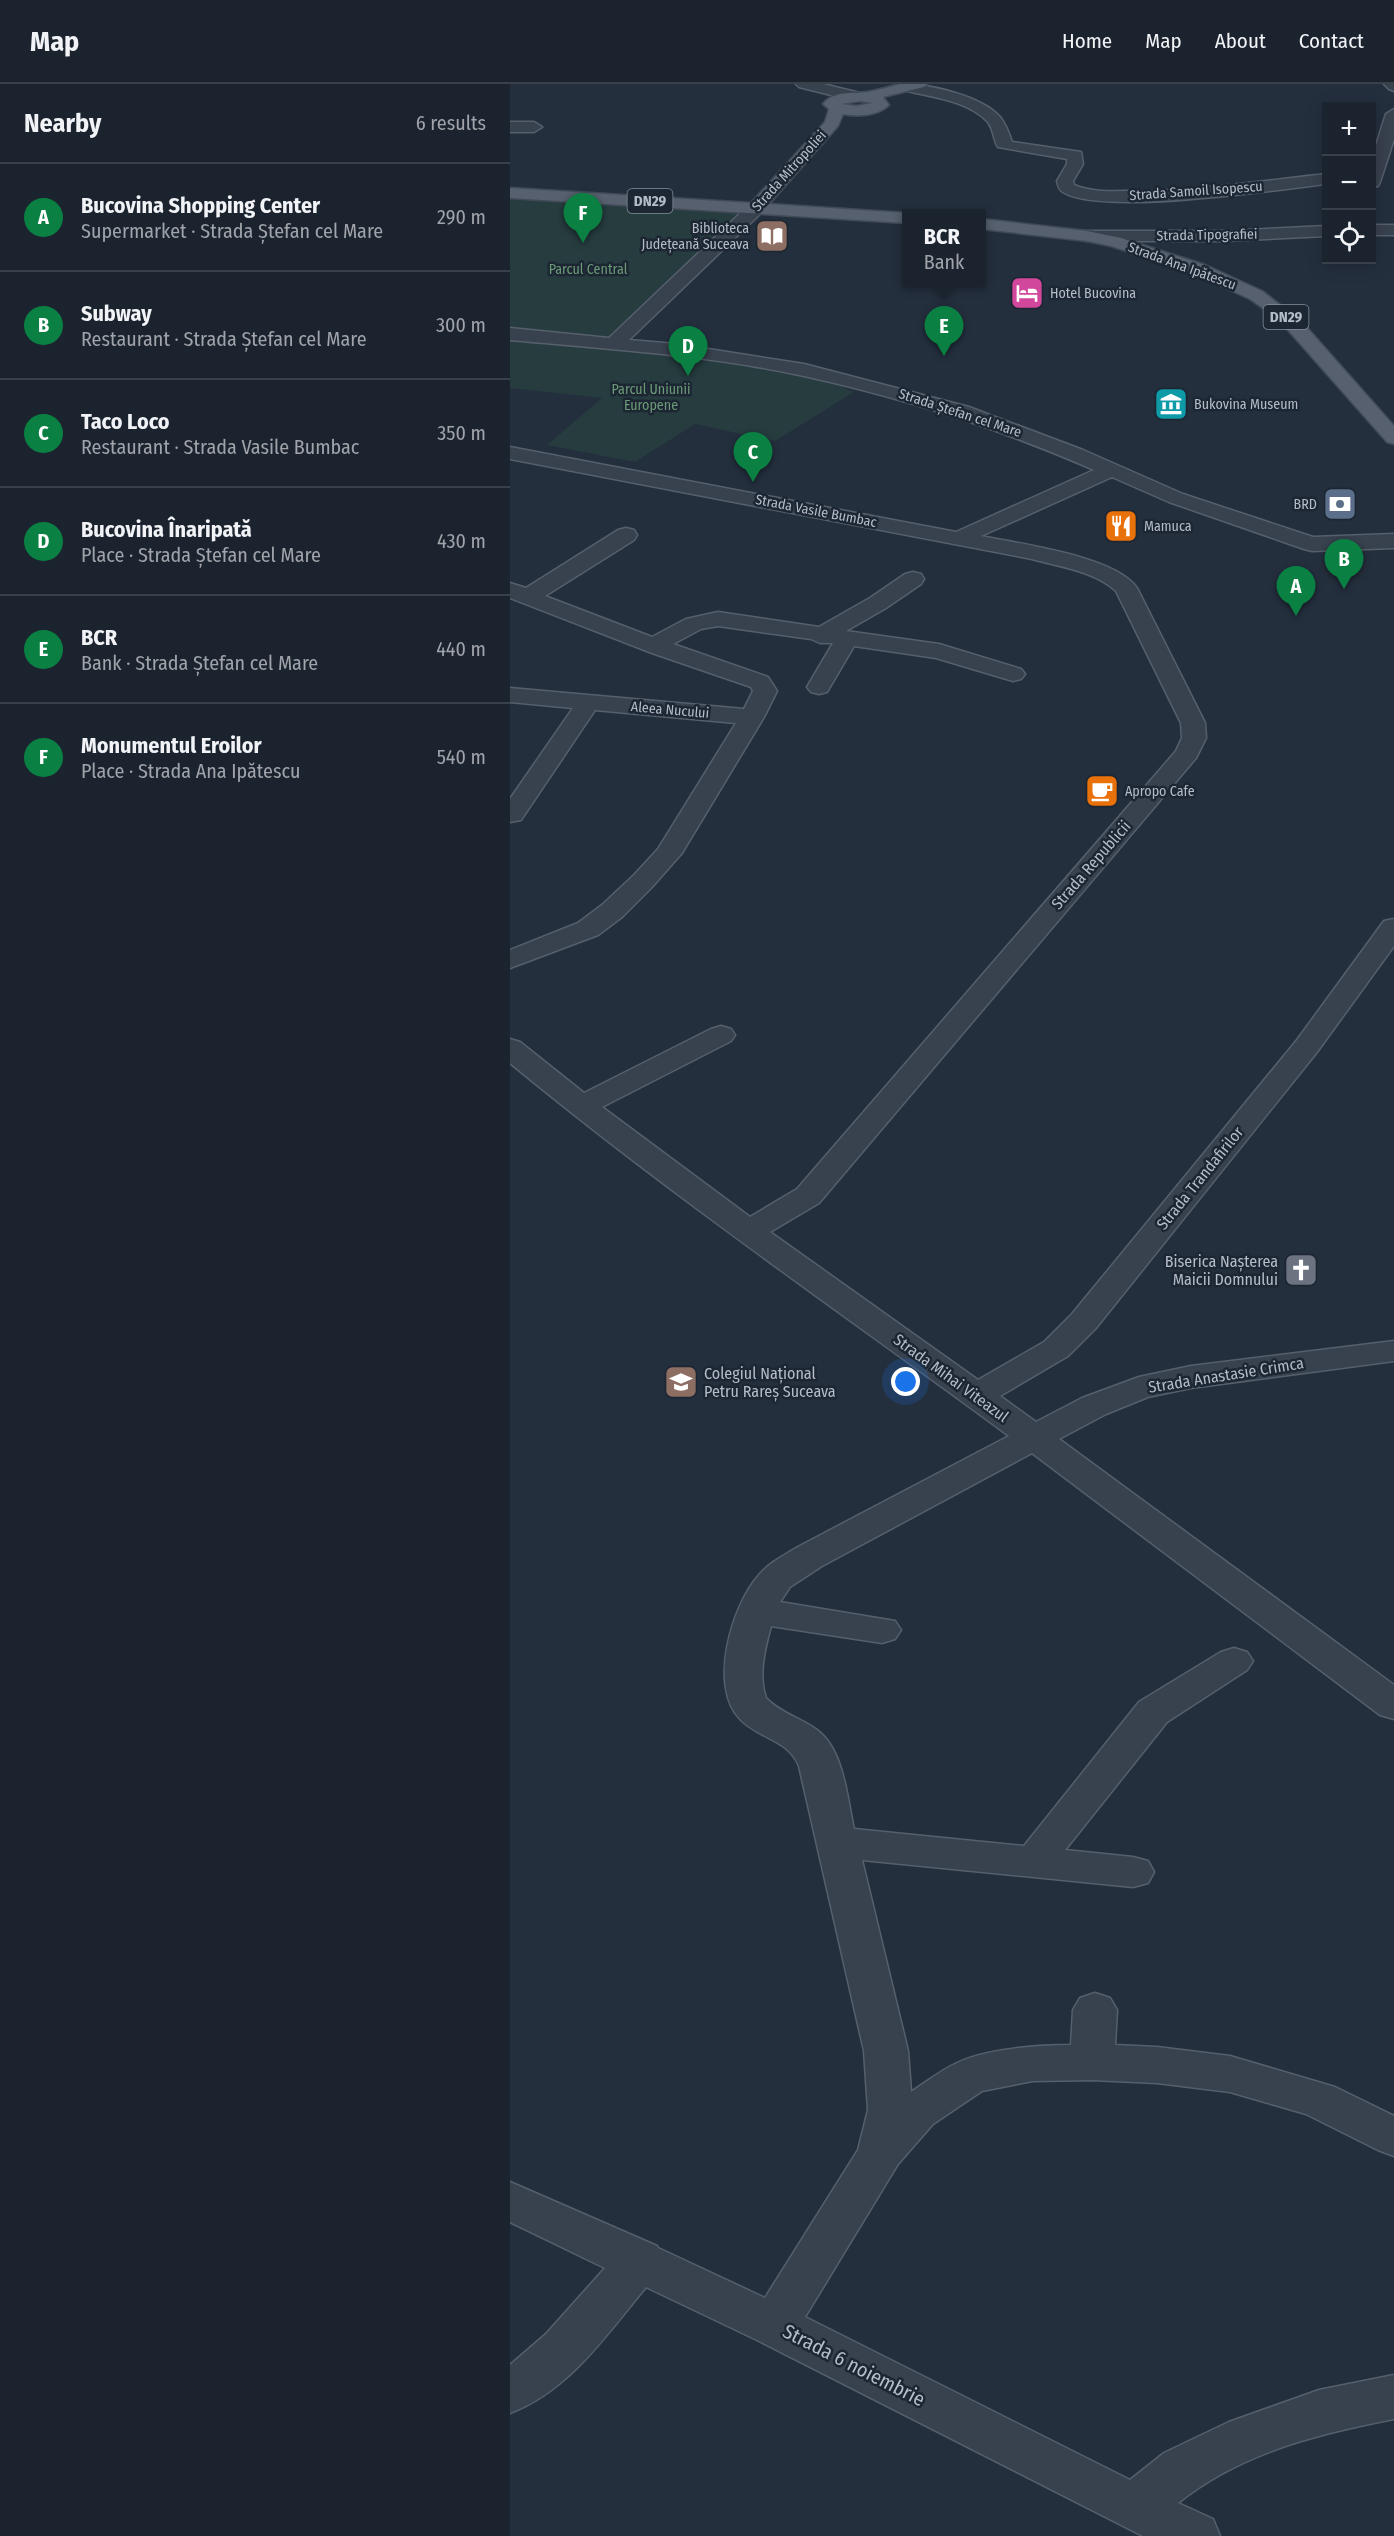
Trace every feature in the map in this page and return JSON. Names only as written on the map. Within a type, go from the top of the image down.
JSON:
[{"type":"main road","name":"Strada Mitropoliei","points":[[757,207],[834,111],[909,87]]},
{"type":"main road","name":"DN29","points":[[510,193],[902,218]]},
{"type":"main road","name":"Strada Ana Ipătescu","points":[[986,225],[1087,236],[1140,249],[1199,269],[1256,295],[1290,321],[1390,429]]},
{"type":"street","points":[[806,85],[865,101]]},
{"type":"street","points":[[806,85],[834,111]]},
{"type":"street","name":"Strada Samoil Isopescu","points":[[909,87],[982,109],[993,116],[999,124],[1003,132],[1004,144],[1075,155],[1075,164],[1065,181],[1067,188],[1086,194],[1151,195],[1322,179]]},
{"type":"street","points":[[1376,166],[1394,114]]},
{"type":"street","points":[[510,127],[534,127]]},
{"type":"street","points":[[1376,176],[1393,172]]},
{"type":"street","name":"Strada Mitropoliei","points":[[615,344],[757,207]]},
{"type":"street","points":[[1376,230],[1394,230]]},
{"type":"street","name":"Strada Tipografiei","points":[[1087,236],[1224,236],[1322,231]]},
{"type":"street","name":"Strada Ștefan cel Mare","points":[[510,334],[676,350],[804,370],[905,394],[962,411],[1076,454],[1238,522],[1312,544],[1394,541]]},
{"type":"street","name":"Strada Vasile Bumbac","points":[[510,453],[959,538]]},
{"type":"street","points":[[959,538],[1111,470]]},
{"type":"street","points":[[519,593],[626,535]]},
{"type":"street","name":"Strada Republicii","points":[[748,1232],[808,1196],[1187,753],[1194,738],[1193,723],[1126,588],[1114,577],[1095,569],[1034,553],[959,538]]},
{"type":"street","points":[[1312,544],[1348,551],[1394,555]]},
{"type":"street","points":[[820,636],[878,603],[913,579]]},
{"type":"street","points":[[510,960],[588,929],[612,911],[643,881],[669,853],[752,717],[765,691],[760,682],[654,645],[519,593]]},
{"type":"street","points":[[654,645],[694,624],[718,619],[820,636],[939,651],[1013,674]]},
{"type":"street","points":[[819,687],[847,638]]},
{"type":"street","name":"Aleea Nucului","points":[[510,695],[752,717]]},
{"type":"street","points":[[512,815],[588,703]]},
{"type":"street","name":"Strada Trandafirilor","points":[[976,1396],[1056,1348],[1084,1321],[1306,1046],[1394,927]]},
{"type":"street","points":[[580,1106],[721,1035]]},
{"type":"street","name":"Strada Mihai Viteazul","points":[[510,1048],[580,1106],[748,1232],[976,1396],[1394,1705]]},
{"type":"street","name":"Strada Anastasie Crimca","points":[[837,1842],[819,1766],[810,1746],[765,1718],[748,1703],[743,1683],[745,1659],[757,1611],[769,1586],[793,1567],[1033,1438],[1094,1406],[1139,1388],[1191,1377],[1394,1351]]},
{"type":"street","points":[[757,1611],[882,1630]]},
{"type":"street","points":[[1039,1863],[1043,1848],[1153,1712],[1234,1661]]},
{"type":"street","points":[[880,2154],[890,2110],[885,2051],[837,1842],[1133,1872]]},
{"type":"street","points":[[1092,2062],[1095,2010]]},
{"type":"street","points":[[774,2325],[880,2154],[917,2111],[971,2076],[1033,2063],[1092,2062],[1157,2065],[1230,2074],[1319,2100],[1394,2137]]},
{"type":"street","name":"Strada 6 noiembrie","points":[[510,2201],[640,2260],[774,2325],[1195,2536]]},
{"type":"street","points":[[510,2391],[526,2382],[570,2341],[640,2260]]},
{"type":"street","points":[[1134,2507],[1182,2469],[1246,2438],[1319,2412],[1394,2397]]},
{"type":"green space","name":"Parcul Central","points":[[510,193],[757,207],[615,343],[510,335]]},
{"type":"green space","name":"Parcul Uniunii Europene","points":[[510,340],[707,355],[804,370],[854,392],[775,441],[695,424],[635,462],[547,445],[602,398],[510,388]]},
{"type":"place","name":"Biblioteca Județeană Suceava","points":[[772,236]]},
{"type":"place","name":"Monumentul Eroilor","points":[[583,243]]},
{"type":"place","name":"Hotel Bucovina","points":[[1027,293]]},
{"type":"place","name":"BCR","points":[[944,356]]},
{"type":"place","name":"Bucovina Înaripată","points":[[688,376]]},
{"type":"place","name":"Bukovina Museum","points":[[1171,404]]},
{"type":"place","name":"Taco Loco","points":[[753,482]]},
{"type":"place","name":"BRD","points":[[1340,504]]},
{"type":"place","name":"Mamuca","points":[[1121,526]]},
{"type":"place","name":"Subway","points":[[1344,589]]},
{"type":"place","name":"Bucovina Shopping Center","points":[[1296,616]]},
{"type":"place","name":"Apropo Cafe","points":[[1102,791]]},
{"type":"place","name":"Biserica Nașterea Maicii Domnului","points":[[1301,1270]]},
{"type":"place","name":"Colegiul Național Petru Rareș Suceava","points":[[681,1382]]}]
